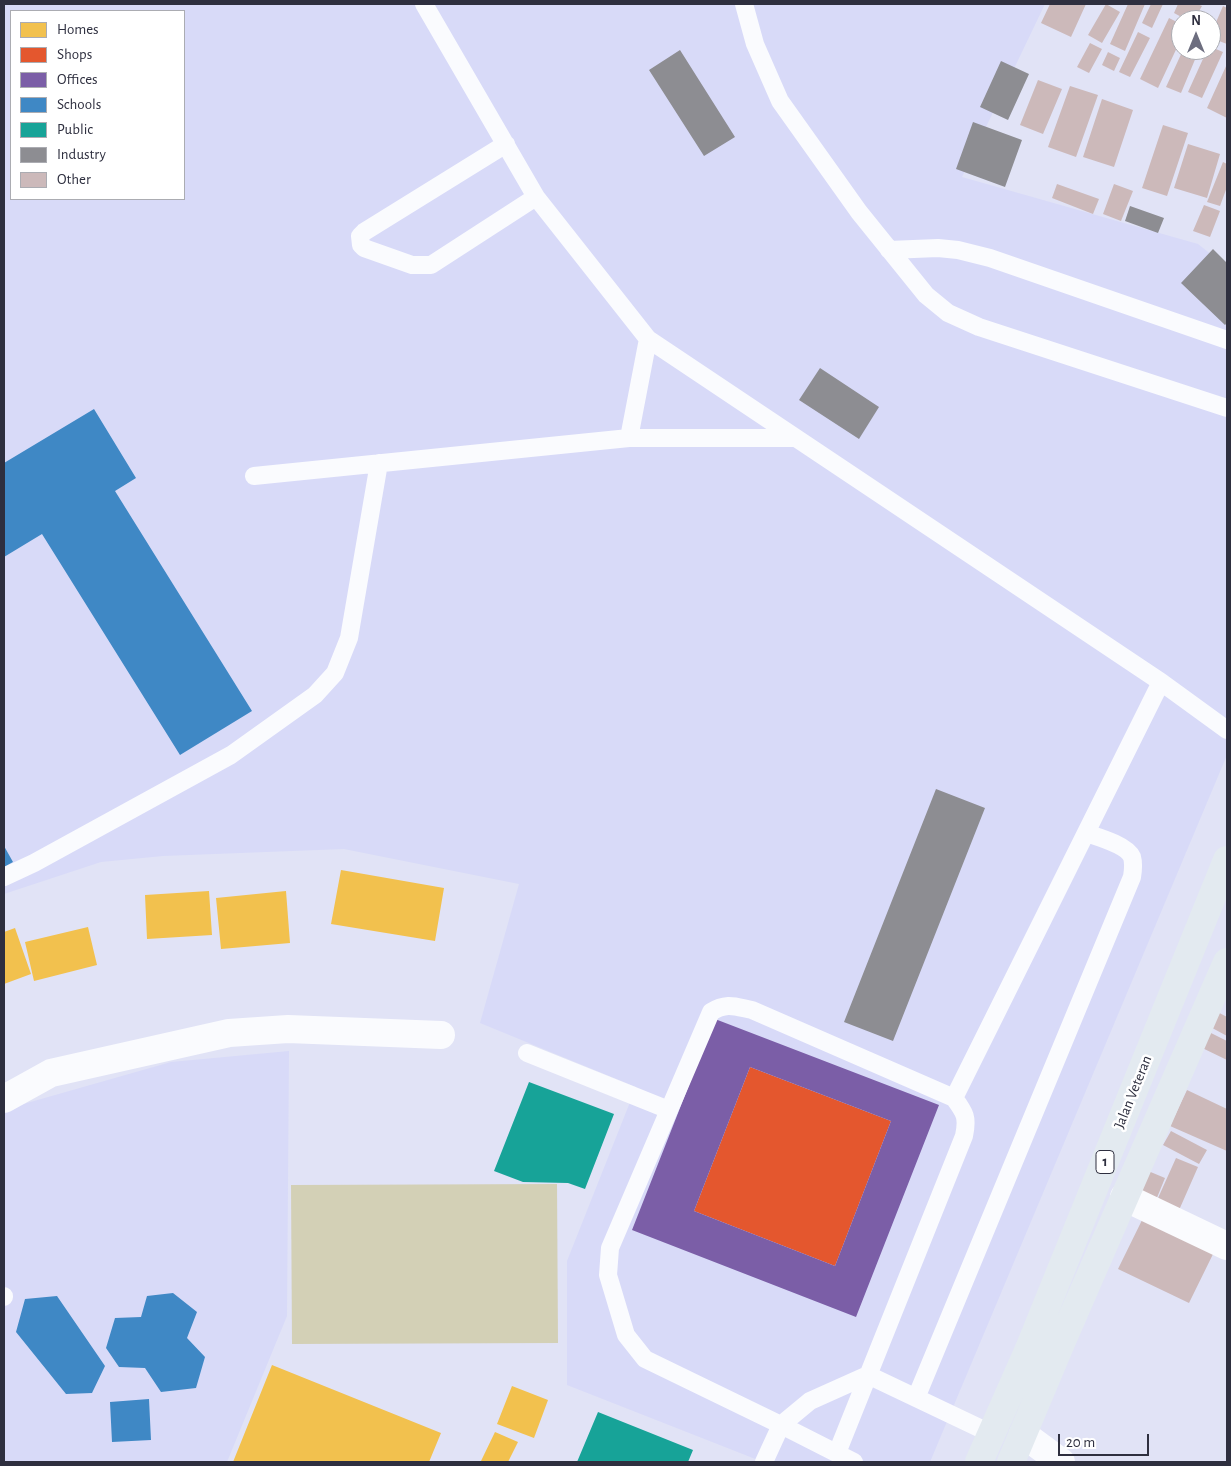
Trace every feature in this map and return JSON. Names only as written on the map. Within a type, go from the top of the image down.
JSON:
[{"type":"highway","name":"Jalan Veteran","points":[[979,1462],[1029,1349],[1227,860]]},
{"type":"highway","name":"1","points":[[1011,1462],[1227,962]]},
{"type":"street","points":[[4,1099],[51,1073],[229,1033],[288,1029],[441,1035]]},
{"type":"street","points":[[1124,1197],[1227,1246]]},
{"type":"street","points":[[1023,1434],[1061,1462]]},
{"type":"lane","points":[[424,4],[536,196],[648,339],[1162,682],[1227,730]]},
{"type":"lane","points":[[744,4],[755,44],[780,101],[859,212],[926,295],[948,313],[979,327],[1227,408]]},
{"type":"lane","points":[[506,144],[364,232],[360,236],[361,245],[364,248],[412,265],[431,265],[536,196]]},
{"type":"lane","points":[[889,250],[938,248],[958,250],[990,258],[1227,340]]},
{"type":"lane","points":[[629,438],[648,339]]},
{"type":"lane","points":[[254,476],[629,438],[796,438]]},
{"type":"lane","points":[[4,878],[231,755],[316,695],[334,673],[349,638],[379,463]]},
{"type":"lane","points":[[954,1098],[1162,682]]},
{"type":"lane","points":[[916,1398],[1132,877],[1133,866],[1128,851],[1086,833]]},
{"type":"lane","points":[[837,1453],[964,1136],[967,1122],[965,1112],[954,1098],[752,1010],[728,1005],[711,1012],[610,1248],[608,1275],[626,1335],[645,1360],[854,1462]]},
{"type":"lane","points":[[527,1053],[669,1110]]},
{"type":"lane","points":[[764,1462],[781,1425],[810,1401],[868,1375],[992,1434]]},
{"type":"shaded area","points":[[4,4],[1045,4],[962,177],[1198,244],[1227,267],[1227,755],[930,1462],[763,1462],[567,1385],[567,1261],[636,1087],[480,1023],[519,884],[344,849],[163,856],[101,862],[4,894]]},
{"type":"shaded area","points":[[289,1051],[287,1316],[227,1462],[4,1462],[4,1113],[20,1105],[171,1062]]},
{"type":"shaded area","points":[[557,1184],[558,1343],[292,1344],[291,1185]]},
{"type":"building: Homes","points":[[341,870],[444,888],[435,941],[331,924]]},
{"type":"building: Homes","points":[[209,891],[212,935],[147,939],[145,895]]},
{"type":"building: Homes","points":[[286,891],[290,943],[221,949],[216,898]]},
{"type":"building: Homes","points":[[88,927],[97,965],[34,981],[25,942]]},
{"type":"building: Homes","points":[[15,928],[31,974],[4,984],[4,932]]},
{"type":"building: Homes","points":[[272,1365],[441,1433],[429,1462],[233,1462]]},
{"type":"building: Homes","points":[[512,1386],[548,1400],[534,1438],[497,1424]]},
{"type":"building: Homes","points":[[495,1432],[518,1442],[508,1462],[481,1461]]},
{"type":"building: Shops","points":[[750,1067],[891,1121],[835,1266],[694,1211]]},
{"type":"building: Offices","points":[[715,1019],[939,1105],[856,1317],[632,1230]],"holes":[[[750,1067],[891,1121],[835,1266],[694,1211]]]},
{"type":"building: Schools","points":[[94,409],[136,478],[115,491],[252,711],[180,755],[42,534],[4,557],[4,463]]},
{"type":"building: Schools","points":[[4,846],[13,862],[4,867]]},
{"type":"building: Schools","points":[[173,1293],[197,1312],[187,1338],[205,1357],[196,1388],[161,1392],[145,1368],[119,1367],[106,1348],[115,1318],[141,1317],[147,1296]]},
{"type":"building: Schools","points":[[57,1296],[105,1366],[92,1393],[66,1394],[16,1332],[25,1299]]},
{"type":"building: Schools","points":[[149,1399],[151,1440],[112,1442],[110,1402]]},
{"type":"building: Public","points":[[529,1082],[614,1114],[585,1189],[568,1183],[523,1182],[494,1171]]},
{"type":"building: Public","points":[[598,1412],[693,1450],[688,1462],[577,1462]]},
{"type":"building: Industry","points":[[680,50],[735,137],[704,156],[649,70]]},
{"type":"building: Industry","points":[[1001,61],[1029,74],[1008,120],[980,107]]},
{"type":"building: Industry","points":[[973,122],[1022,140],[1005,187],[956,169]]},
{"type":"building: Industry","points":[[1130,206],[1164,218],[1158,233],[1125,221]]},
{"type":"building: Industry","points":[[1213,249],[1227,263],[1227,323],[1225,325],[1181,283]]},
{"type":"building: Industry","points":[[820,368],[879,407],[859,439],[799,400]]},
{"type":"building: Industry","points":[[936,789],[985,808],[893,1041],[844,1022]]},
{"type":"building: Other","points":[[1050,4],[1086,4],[1071,37],[1041,23]]},
{"type":"building: Other","points":[[1106,4],[1120,12],[1102,43],[1088,35]]},
{"type":"building: Other","points":[[1128,4],[1145,4],[1125,51],[1110,44]]},
{"type":"building: Other","points":[[1151,4],[1163,4],[1152,28],[1142,23]]},
{"type":"building: Other","points":[[1178,4],[1197,4],[1202,6],[1200,10],[1175,10]]},
{"type":"building: Other","points":[[1223,6],[1227,8],[1227,44],[1221,42],[1221,11]]},
{"type":"building: Other","points":[[1169,18],[1171,19],[1171,60],[1158,88],[1140,79]]},
{"type":"building: Other","points":[[1138,32],[1150,38],[1130,77],[1119,72]]},
{"type":"building: Other","points":[[1090,43],[1102,49],[1089,73],[1077,67]]},
{"type":"building: Other","points":[[1108,52],[1120,58],[1114,71],[1102,65]]},
{"type":"building: Other","points":[[1178,60],[1195,60],[1181,93],[1166,87]]},
{"type":"building: Other","points":[[1202,60],[1219,60],[1202,98],[1188,92]]},
{"type":"building: Other","points":[[1227,64],[1227,118],[1207,108]]},
{"type":"building: Other","points":[[1038,80],[1062,89],[1043,134],[1020,125]]},
{"type":"building: Other","points":[[1070,86],[1098,95],[1076,157],[1048,147]]},
{"type":"building: Other","points":[[1102,99],[1133,110],[1114,167],[1083,157]]},
{"type":"building: Other","points":[[1163,125],[1188,133],[1167,196],[1142,188]]},
{"type":"building: Other","points":[[1188,144],[1220,154],[1207,198],[1174,188]]},
{"type":"building: Other","points":[[1223,162],[1227,164],[1227,187],[1220,206],[1207,202]]},
{"type":"building: Other","points":[[1057,184],[1099,199],[1093,214],[1052,198]]},
{"type":"building: Other","points":[[1114,184],[1133,191],[1121,221],[1103,214]]},
{"type":"building: Other","points":[[1204,205],[1220,211],[1210,237],[1193,231]]},
{"type":"building: Other","points":[[1210,1008],[1227,1017],[1227,1036],[1203,1023]]},
{"type":"building: Other","points":[[1201,1028],[1227,1041],[1227,1060],[1194,1044]]},
{"type":"building: Other","points":[[1187,1090],[1227,1109],[1227,1151],[1170,1126]]},
{"type":"building: Other","points":[[1171,1131],[1207,1150],[1199,1164],[1163,1145]]},
{"type":"building: Other","points":[[1176,1158],[1198,1167],[1176,1217],[1154,1207]]},
{"type":"building: Other","points":[[1141,1168],[1165,1178],[1154,1205],[1129,1194]]},
{"type":"building: Other","points":[[1145,1214],[1216,1248],[1189,1303],[1118,1269]]}]
